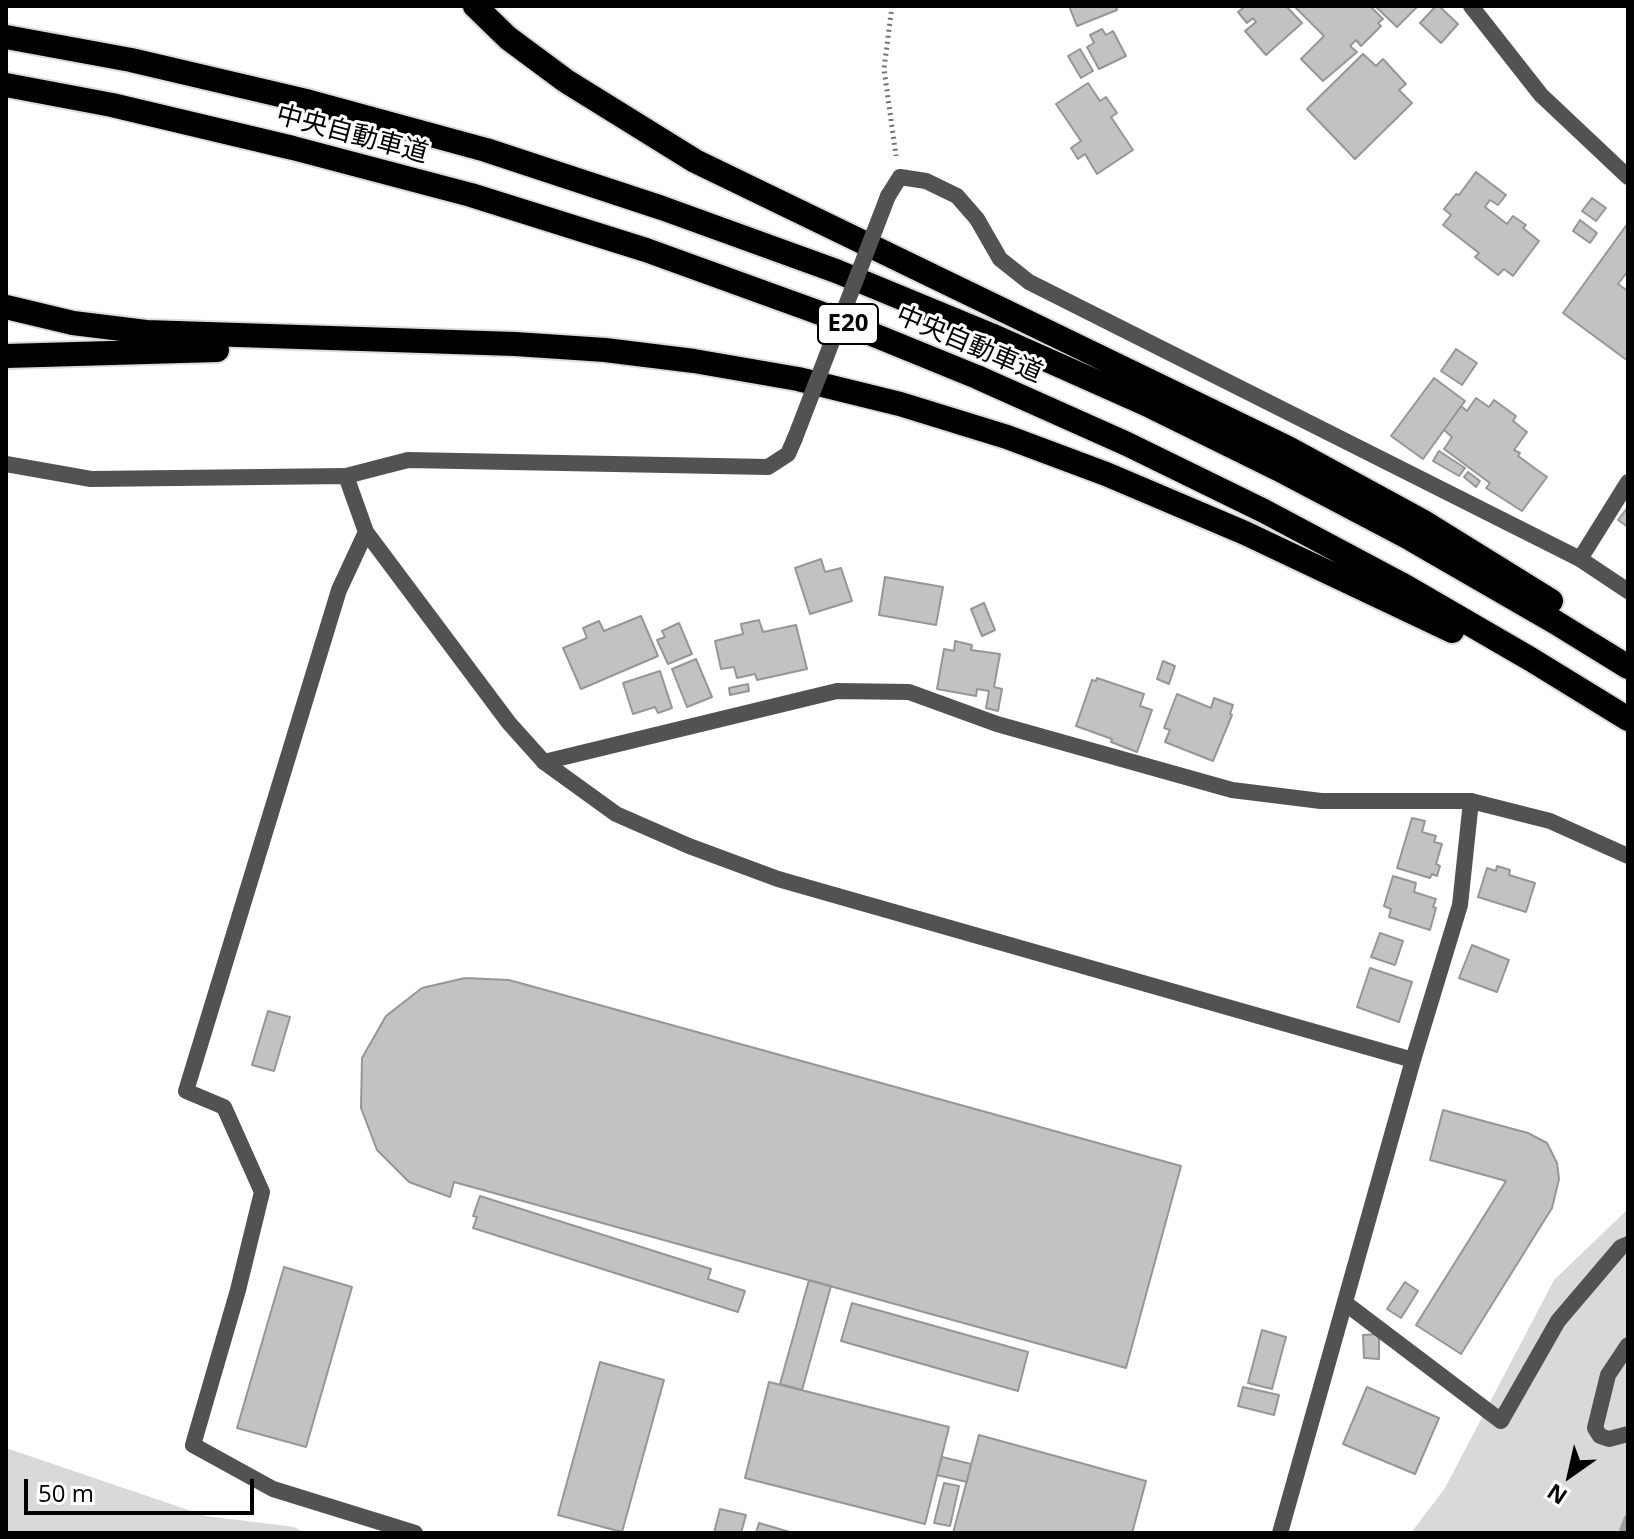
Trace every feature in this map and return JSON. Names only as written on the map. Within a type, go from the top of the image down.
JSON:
[{"type":"highway","points":[[475,6],[508,38],[566,81],[695,161],[1288,448],[1422,521],[1564,609],[1628,653]]},
{"type":"highway","name":"中央自動車道","points":[[6,37],[131,60],[310,102],[486,150],[662,208],[836,271],[1132,397],[1278,469],[1411,539],[1628,667]]},
{"type":"highway","name":"中央自動車道","points":[[6,85],[112,105],[248,137],[471,195],[646,250],[820,313],[1004,389],[1127,444],[1264,511],[1532,660],[1628,721]]},
{"type":"highway","points":[[6,307],[73,323],[146,332],[605,350],[694,361],[900,404],[1007,437],[1106,474],[1259,539],[1396,602],[1628,721]]},
{"type":"highway","points":[[6,356],[431,342]]},
{"type":"street","points":[[1471,6],[1541,95],[1628,177]]},
{"type":"street","points":[[6,464],[91,479],[346,476],[408,460],[768,467],[788,454],[888,196],[900,177],[926,181],[957,196],[977,219],[1000,259],[1029,282],[1580,559],[1628,591]]},
{"type":"street","points":[[346,476],[366,532],[509,723],[544,762],[616,814],[689,846],[778,879],[1413,1060]]},
{"type":"street","points":[[1580,559],[1628,482]]},
{"type":"street","points":[[366,532],[339,590],[186,1091],[224,1107],[262,1192],[238,1290],[193,1445],[273,1489],[415,1533]]},
{"type":"street","points":[[544,762],[837,691],[909,692],[997,724],[1232,790],[1321,801],[1471,801],[1550,821],[1628,856]]},
{"type":"street","points":[[1280,1533],[1413,1060],[1460,905],[1471,801]]},
{"type":"street","points":[[1345,1303],[1501,1421],[1558,1321],[1621,1247],[1628,1244]]},
{"type":"street","points":[[1628,1345],[1608,1375],[1595,1428],[1600,1436],[1609,1439],[1628,1434]]},
{"type":"path","points":[[892,6],[884,69],[900,177]]},
{"type":"shaded area","points":[[1628,1209],[1628,1533],[1411,1533],[1445,1488],[1554,1280]]},
{"type":"shaded area","points":[[6,1448],[206,1516],[294,1527],[306,1533],[6,1533]]},
{"type":"building","points":[[1069,6],[1116,6],[1117,10],[1077,26]]},
{"type":"building","points":[[1241,6],[1286,6],[1302,23],[1266,55],[1245,31],[1256,22],[1253,18],[1247,23],[1238,12],[1243,8]]},
{"type":"building","points":[[1294,6],[1370,6],[1383,19],[1378,23],[1381,26],[1361,46],[1356,40],[1350,46],[1357,52],[1323,81],[1301,59],[1324,36]]},
{"type":"building","points":[[1375,6],[1418,6],[1397,27]]},
{"type":"building","points":[[1436,6],[1458,24],[1441,43],[1420,23]]},
{"type":"building","points":[[1102,29],[1106,35],[1113,31],[1126,56],[1099,69],[1087,47],[1094,43],[1090,35]]},
{"type":"building","points":[[1080,49],[1093,71],[1081,78],[1068,56]]},
{"type":"building","points":[[1363,54],[1376,66],[1383,59],[1406,84],[1399,90],[1412,103],[1355,159],[1307,109]]},
{"type":"building","points":[[1088,83],[1100,101],[1106,97],[1117,113],[1111,117],[1133,150],[1097,174],[1085,154],[1078,159],[1071,148],[1081,141],[1056,104]]},
{"type":"building","points":[[1476,172],[1506,195],[1498,205],[1490,200],[1485,207],[1507,224],[1513,216],[1526,225],[1523,228],[1539,241],[1513,276],[1504,269],[1498,275],[1475,257],[1479,253],[1443,225],[1451,215],[1444,209]]},
{"type":"building","points":[[1592,198],[1606,208],[1596,221],[1582,211]]},
{"type":"building","points":[[1580,220],[1597,233],[1590,243],[1573,231]]},
{"type":"building","points":[[1628,223],[1628,271],[1618,284],[1628,291],[1628,361],[1563,313]]},
{"type":"building","points":[[1456,349],[1477,363],[1462,385],[1441,371]]},
{"type":"building","points":[[1434,378],[1465,401],[1423,459],[1391,436]]},
{"type":"building","points":[[1476,398],[1489,407],[1494,400],[1516,416],[1513,421],[1527,432],[1514,450],[1547,477],[1522,511],[1486,488],[1490,483],[1444,449],[1452,437],[1444,430],[1461,406],[1467,411]]},
{"type":"building","points":[[1439,451],[1465,468],[1459,476],[1433,461]]},
{"type":"building","points":[[1468,472],[1480,481],[1476,487],[1464,477]]},
{"type":"building","points":[[1628,507],[1628,527],[1618,520]]},
{"type":"building","points":[[821,559],[825,572],[841,568],[852,601],[810,614],[795,568]]},
{"type":"building","points":[[885,577],[943,587],[936,625],[879,615]]},
{"type":"building","points":[[984,603],[995,630],[982,636],[971,609]]},
{"type":"building","points":[[641,616],[658,656],[581,689],[563,648],[587,638],[583,628],[599,621],[604,631]]},
{"type":"building","points":[[759,620],[763,632],[796,625],[807,669],[757,680],[755,674],[737,678],[734,667],[721,669],[715,641],[743,634],[741,624]]},
{"type":"building","points":[[679,623],[692,654],[668,664],[657,640],[665,637],[662,631]]},
{"type":"building","points":[[955,641],[972,645],[971,650],[1000,654],[994,687],[1002,689],[998,711],[986,708],[989,691],[977,689],[976,696],[937,689],[944,649],[954,651]]},
{"type":"building","points":[[696,659],[712,697],[687,707],[672,669]]},
{"type":"building","points":[[1163,661],[1175,666],[1169,684],[1157,679]]},
{"type":"building","points":[[660,671],[672,708],[658,713],[655,707],[633,714],[623,683]]},
{"type":"building","points":[[1097,678],[1144,694],[1140,706],[1152,710],[1137,752],[1076,726],[1092,680],[1096,681]]},
{"type":"building","points":[[748,684],[749,691],[730,695],[729,688]]},
{"type":"building","points":[[1177,694],[1211,708],[1214,698],[1233,705],[1232,715],[1213,761],[1165,742],[1170,730],[1164,728]]},
{"type":"building","points":[[1412,818],[1425,821],[1422,832],[1436,836],[1434,842],[1442,844],[1436,864],[1440,866],[1437,876],[1432,874],[1430,878],[1397,868]]},
{"type":"building","points":[[1497,866],[1510,870],[1509,875],[1535,883],[1526,912],[1478,897],[1487,868],[1496,871]]},
{"type":"building","points":[[1393,876],[1416,883],[1414,892],[1436,899],[1430,930],[1389,917],[1391,909],[1384,906]]},
{"type":"building","points":[[1380,933],[1403,941],[1395,965],[1371,957]]},
{"type":"building","points":[[1472,945],[1509,960],[1497,992],[1459,978]]},
{"type":"building","points":[[1370,968],[1412,982],[1399,1022],[1357,1007]]},
{"type":"building","points":[[465,978],[509,980],[1181,1166],[1126,1368],[454,1182],[450,1197],[409,1182],[377,1150],[361,1108],[362,1058],[386,1016],[422,988]]},
{"type":"building","points":[[268,1011],[290,1017],[274,1071],[252,1065]]},
{"type":"building","points":[[1443,1110],[1528,1133],[1547,1143],[1557,1163],[1559,1179],[1552,1208],[1461,1354],[1416,1325],[1506,1181],[1430,1160]]},
{"type":"building","points":[[480,1196],[711,1269],[708,1279],[745,1291],[738,1312],[473,1228],[477,1217],[473,1216]]},
{"type":"building","points":[[284,1267],[352,1287],[306,1447],[237,1428]]},
{"type":"building","points":[[809,1280],[831,1286],[802,1390],[780,1384]]},
{"type":"building","points":[[1405,1282],[1418,1291],[1401,1318],[1387,1309]]},
{"type":"building","points":[[852,1303],[1028,1352],[1018,1391],[841,1341]]},
{"type":"building","points":[[1262,1330],[1286,1337],[1272,1389],[1248,1383]]},
{"type":"building","points":[[1379,1334],[1379,1359],[1364,1358],[1363,1335]]},
{"type":"building","points":[[600,1362],[664,1380],[622,1532],[558,1515]]},
{"type":"building","points":[[769,1382],[949,1427],[925,1524],[745,1478]]},
{"type":"building","points":[[1243,1387],[1279,1395],[1274,1415],[1238,1406]]},
{"type":"building","points":[[1367,1387],[1439,1418],[1415,1474],[1343,1444]]},
{"type":"building","points":[[979,1435],[1146,1481],[1132,1533],[953,1533]]},
{"type":"building","points":[[942,1457],[971,1464],[967,1482],[937,1475]]},
{"type":"building","points":[[944,1483],[959,1486],[950,1526],[934,1523]]},
{"type":"building","points":[[720,1509],[746,1515],[741,1533],[714,1533]]},
{"type":"building","points":[[759,1523],[793,1533],[756,1533]]},
{"type":"waterway","points":[[1623,1533],[1628,1519]]}]
